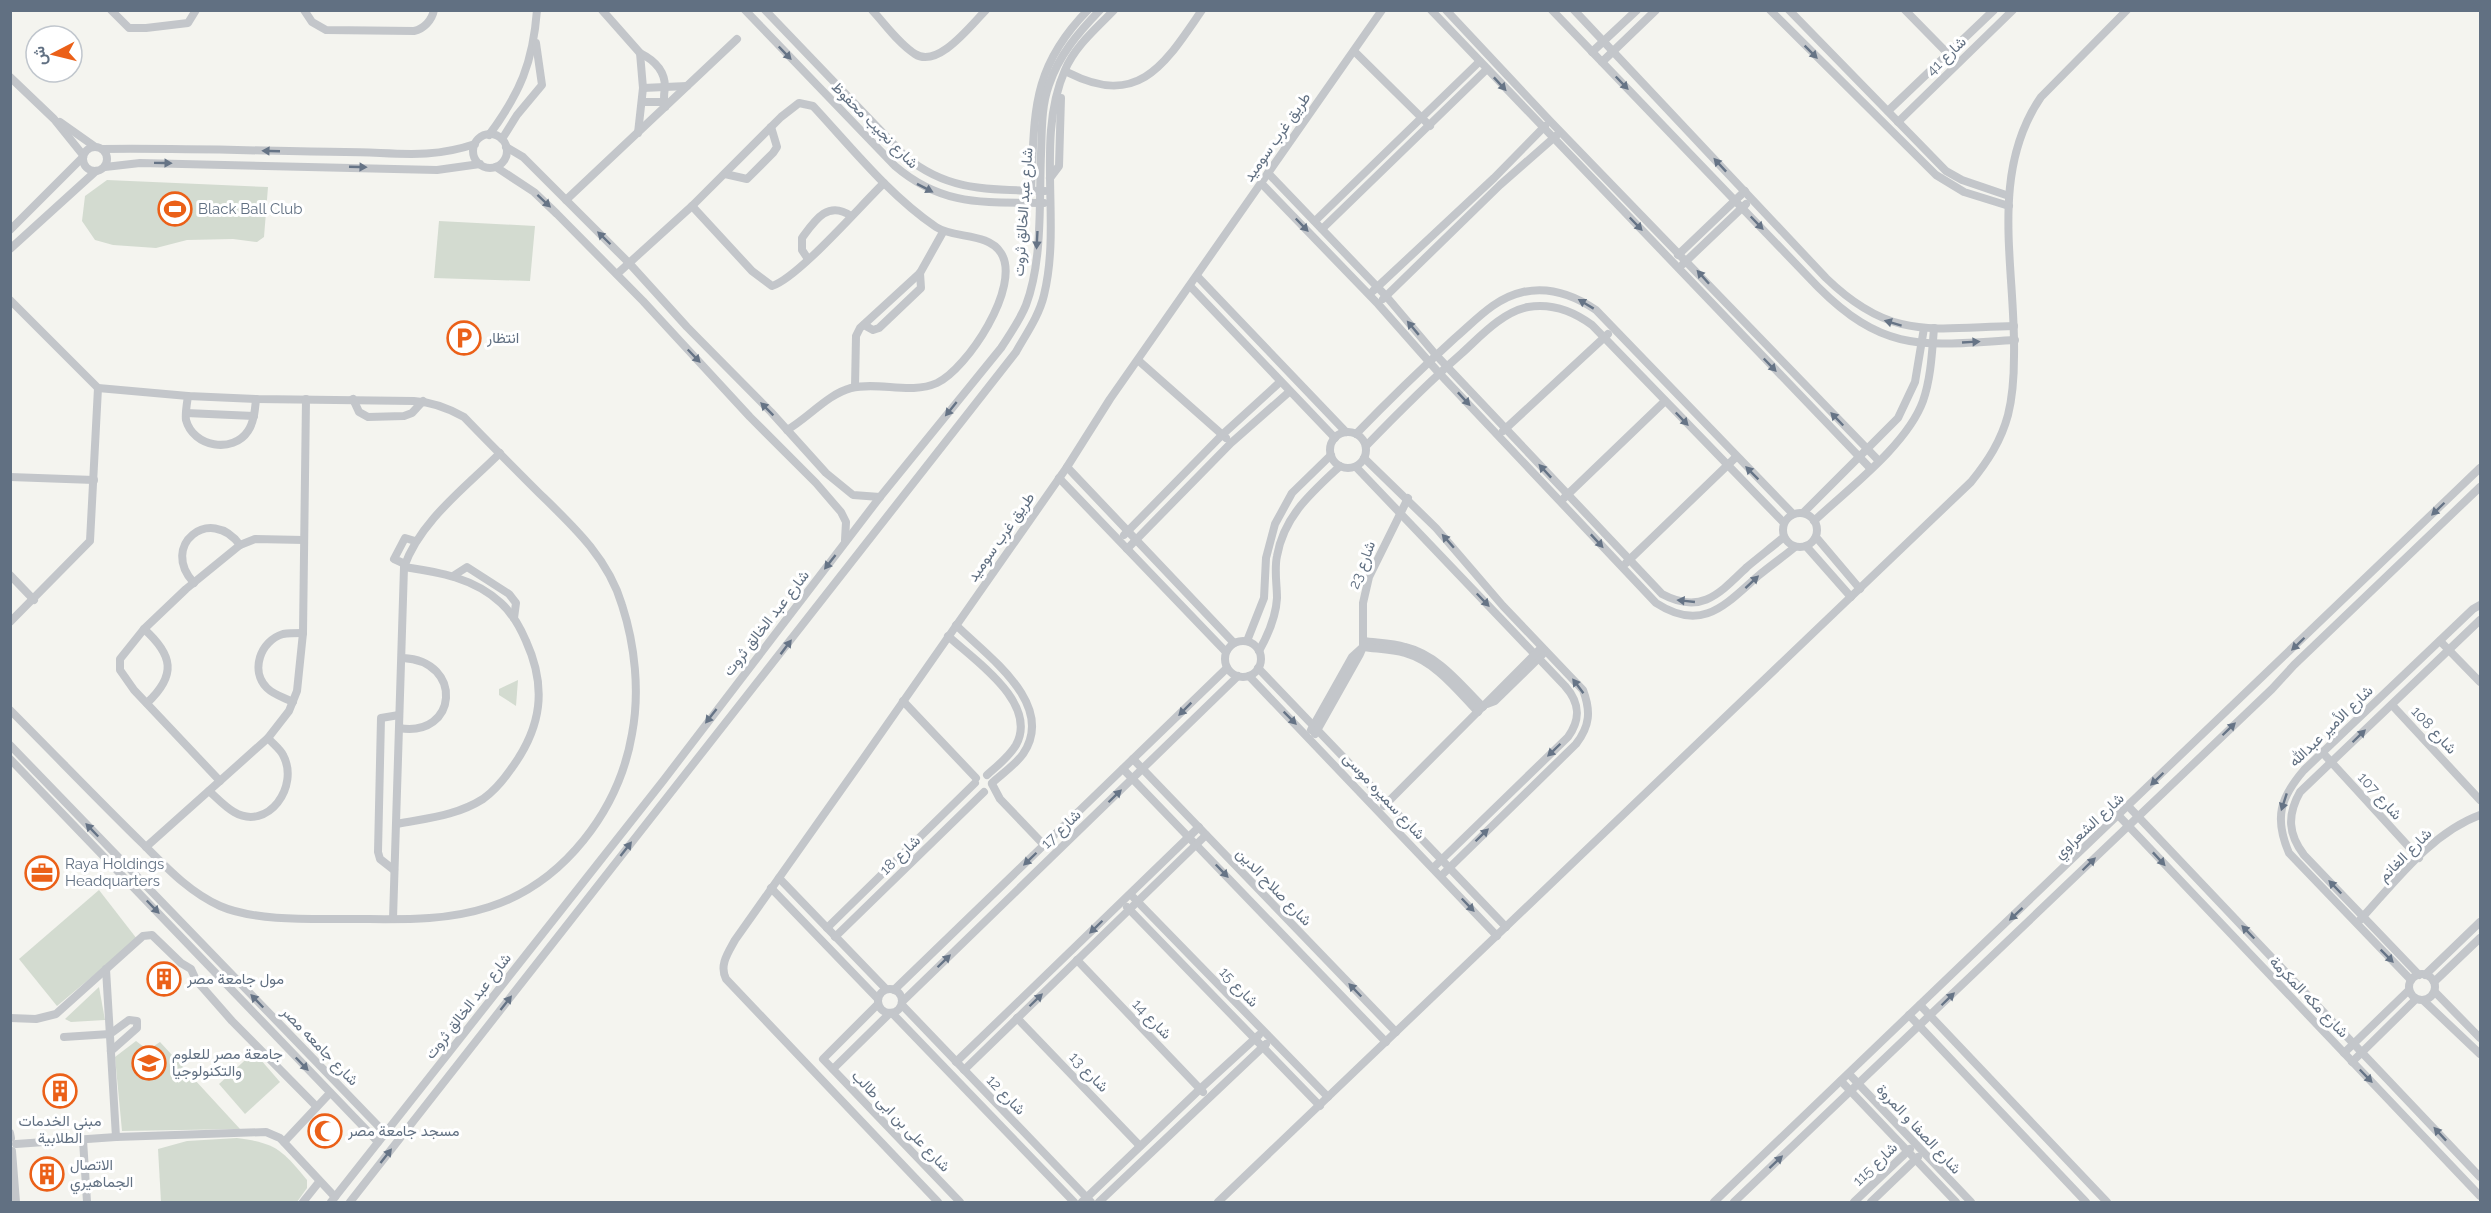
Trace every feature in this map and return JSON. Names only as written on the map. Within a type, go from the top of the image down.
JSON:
[{"type":"street","points":[[111,10],[124,25],[135,28],[188,23],[196,10]]},
{"type":"street","points":[[304,10],[312,22],[326,30],[414,31],[426,24],[434,10]]},
{"type":"street","points":[[480,164],[474,152],[475,144],[479,138],[489,135],[508,110],[525,74],[535,37],[537,10]]},
{"type":"street","points":[[602,10],[640,53],[658,67],[665,86],[664,105]]},
{"type":"street","name":"شارع نجيب محفوظ","points":[[745,10],[912,181],[950,198],[990,203],[1052,204]]},
{"type":"street","name":"شارع نجيب محفوظ","points":[[765,10],[920,169],[954,184],[972,188],[1052,191]]},
{"type":"street","points":[[872,10],[914,54],[928,57],[946,50],[986,10]]},
{"type":"street","points":[[1035,190],[1035,108],[1041,82],[1066,35],[1088,10]]},
{"type":"street","name":"شارع عبد الخالق ثروت","points":[[333,1200],[663,781],[880,497],[1001,348],[1018,323],[1032,286],[1036,258],[1039,203],[1035,190],[1048,86],[1074,38],[1100,10]]},
{"type":"street","name":"شارع عبد الخالق ثروت","points":[[350,1203],[766,673],[907,488],[1016,352],[1044,297],[1052,204],[1050,178],[1052,114],[1065,69],[1079,47],[1114,10]]},
{"type":"street","points":[[1050,178],[1059,166],[1060,100],[1069,73],[1081,53],[1120,10]]},
{"type":"street","points":[[1069,73],[1085,81],[1120,85],[1137,82],[1167,60],[1202,10]]},
{"type":"street","name":"طريق غرب سوميد","points":[[811,1070],[726,980],[723,974],[725,960],[735,940],[1067,467],[1110,399],[1139,361],[1382,10]]},
{"type":"street","points":[[1431,10],[1542,129],[1870,468]]},
{"type":"street","points":[[1446,10],[1560,132],[1687,260],[1878,460]]},
{"type":"street","points":[[1552,10],[1742,208],[1830,298],[1855,320],[1885,335],[1922,343],[2014,340]]},
{"type":"street","points":[[1574,10],[1826,278],[1855,304],[1890,322],[1924,328],[2014,326]]},
{"type":"street","points":[[1592,52],[1637,10]]},
{"type":"street","points":[[1602,62],[1656,10]]},
{"type":"street","points":[[1770,10],[1885,125],[1945,181],[1964,192],[2009,206]]},
{"type":"street","points":[[1789,10],[1954,177],[2009,196]]},
{"type":"street","points":[[1905,10],[1957,63]]},
{"type":"street","name":"شارع 41","points":[[1893,117],[1948,54],[1994,10]]},
{"type":"street","name":"شارع 41","points":[[1893,117],[1957,63],[2013,10]]},
{"type":"street","points":[[1218,1203],[1860,589],[1971,482],[1989,460],[2008,414],[2013,390],[2014,326],[2009,196],[2014,154],[2029,114],[2041,97],[2127,10]]},
{"type":"street","points":[[10,249],[96,171],[105,167],[150,163],[437,170],[480,164],[490,168],[496,167],[505,159],[504,143],[517,115],[542,85],[535,37]]},
{"type":"street","points":[[566,200],[638,133],[664,105],[737,39]]},
{"type":"street","points":[[1354,51],[1430,126]]},
{"type":"street","points":[[638,133],[643,88],[640,53]]},
{"type":"street","points":[[1315,221],[1479,62]]},
{"type":"street","points":[[1322,229],[1487,69]]},
{"type":"street","points":[[10,77],[54,119],[83,156],[86,167],[96,171]]},
{"type":"street","points":[[643,88],[687,86]]},
{"type":"street","points":[[1445,95],[1452,103]]},
{"type":"street","points":[[642,102],[664,105]]},
{"type":"street","points":[[617,274],[692,206],[795,104],[813,106],[884,183],[943,232],[989,242],[998,248],[1003,256],[1005,279],[1001,300],[988,326],[957,366],[939,382],[915,387],[855,387],[833,396],[787,430]]},
{"type":"street","points":[[508,110],[517,115]]},
{"type":"street","points":[[1885,125],[1893,117]]},
{"type":"street","points":[[54,119],[99,148],[107,156],[105,167]]},
{"type":"street","points":[[1370,295],[1494,178],[1550,121]]},
{"type":"street","points":[[725,174],[747,179],[774,153],[777,147],[771,127]]},
{"type":"street","points":[[1378,304],[1500,185],[1560,132]]},
{"type":"street","points":[[489,135],[523,157],[630,263],[687,327],[826,473],[853,495],[880,497]]},
{"type":"street","points":[[10,230],[88,149],[419,155],[454,151],[475,144]]},
{"type":"street","points":[[1376,160],[1384,168]]},
{"type":"street","points":[[496,167],[534,192],[617,274],[816,483],[841,512],[847,531],[845,543]]},
{"type":"street","points":[[1268,173],[1386,296],[1433,358],[1439,373],[1656,603],[1688,616],[1711,613],[1730,603],[1759,575],[1795,547],[1806,546],[1816,537]]},
{"type":"street","points":[[1353,182],[1361,190]]},
{"type":"street","points":[[692,206],[752,271],[769,286],[781,282],[808,259],[884,183]]},
{"type":"street","points":[[1261,183],[1378,304],[1433,358],[1447,366],[1662,594],[1673,600],[1697,603],[1715,596],[1724,591],[1749,565],[1784,537]]},
{"type":"street","points":[[1672,261],[1745,191]]},
{"type":"street","points":[[1678,268],[1752,198]]},
{"type":"street","points":[[808,259],[802,250],[802,238],[828,210],[836,209],[851,216]]},
{"type":"street","points":[[855,387],[856,336],[864,325],[920,273],[943,232]]},
{"type":"street","points":[[864,325],[873,330],[879,328],[909,301],[921,288],[920,273]]},
{"type":"street","points":[[1197,276],[1346,432],[1356,434],[1366,446]]},
{"type":"street","points":[[1190,286],[1335,438]]},
{"type":"street","points":[[1356,434],[1433,358],[1494,305],[1508,297],[1538,290],[1569,294],[1596,310],[1793,514]]},
{"type":"street","points":[[1508,297],[1515,311]]},
{"type":"street","points":[[10,300],[98,388],[256,399],[423,401],[445,407],[464,417],[589,542],[607,571],[622,604],[633,651],[635,687],[632,734],[621,773],[598,822],[559,867],[534,886],[492,906],[442,918],[322,919],[236,913],[204,898],[168,871],[10,710]]},
{"type":"street","points":[[1346,432],[1335,438],[1331,445],[1331,455],[1340,466],[1356,467],[1364,458],[1366,446],[1418,392],[1489,329],[1515,311],[1542,306],[1569,311],[1583,318],[1604,337],[1784,523],[1784,537],[1795,547]]},
{"type":"street","points":[[1479,318],[1489,329]]},
{"type":"street","points":[[675,336],[687,327]]},
{"type":"street","points":[[1498,436],[1613,328]]},
{"type":"street","points":[[1803,513],[1889,428],[1904,407],[1915,382],[1924,328]]},
{"type":"street","points":[[1814,520],[1903,436],[1917,414],[1926,390],[1934,328]]},
{"type":"street","points":[[1139,361],[1231,443]]},
{"type":"street","points":[[1642,378],[1652,368]]},
{"type":"street","points":[[1119,540],[1222,435],[1280,382]]},
{"type":"street","points":[[10,622],[90,541],[98,388]]},
{"type":"street","points":[[1127,549],[1231,443],[1289,392]]},
{"type":"street","points":[[188,396],[186,420],[194,433],[208,443],[218,446],[227,445],[247,433],[254,416],[256,399]]},
{"type":"street","points":[[146,847],[268,738],[282,721],[293,702],[300,678],[303,633],[306,399]]},
{"type":"street","points":[[353,399],[359,412],[368,417],[404,416],[412,413],[423,401]]},
{"type":"street","points":[[1560,502],[1665,401]]},
{"type":"street","points":[[186,413],[254,416]]},
{"type":"street","points":[[393,919],[405,566],[415,541],[500,453]]},
{"type":"street","points":[[1247,641],[1264,598],[1266,558],[1275,524],[1292,493],[1331,455]]},
{"type":"street","points":[[1621,567],[1736,457]]},
{"type":"street","points":[[1364,458],[1408,498],[1583,690],[1588,703],[1589,718],[1585,732],[1576,744],[1440,876]]},
{"type":"street","points":[[1259,651],[1247,641],[1234,643],[1226,652],[1227,668],[1238,676],[1249,676],[1258,668],[1261,662],[1259,651],[1275,612],[1277,556],[1286,527],[1302,502],[1340,466]]},
{"type":"street","points":[[1067,467],[1234,643]]},
{"type":"street","points":[[1356,467],[1537,656],[1573,695],[1577,705],[1578,717],[1575,728],[1433,868]]},
{"type":"street","name":"شارع الشعراوي","points":[[1714,1203],[2481,468]]},
{"type":"street","points":[[816,483],[826,473]]},
{"type":"street","points":[[1184,474],[1192,483]]},
{"type":"street","points":[[10,477],[94,480]]},
{"type":"street","points":[[1059,478],[1226,652]]},
{"type":"street","name":"شارع الشعراوي","points":[[1734,1203],[2481,487]]},
{"type":"street","name":"شارع 23","points":[[1363,644],[1363,603],[1369,577],[1408,498]]},
{"type":"street","points":[[1784,523],[1793,514],[1803,513],[1814,520]]},
{"type":"street","points":[[1814,520],[1816,537],[1860,589]]},
{"type":"street","points":[[194,583],[185,574],[181,562],[182,550],[188,538],[204,529],[222,529],[233,535],[240,545]]},
{"type":"street","points":[[220,781],[134,690],[120,670],[120,659],[144,629],[240,545],[255,539],[304,540]]},
{"type":"street","points":[[1806,546],[1851,597]]},
{"type":"street","points":[[397,824],[438,818],[470,806],[492,791],[520,757],[531,733],[538,710],[540,683],[532,654],[514,618],[502,603],[482,588],[453,576],[405,566]]},
{"type":"street","points":[[453,576],[467,567],[509,594],[516,603],[514,618]]},
{"type":"street","points":[[10,575],[34,600]]},
{"type":"street","name":"شارع الأمير عبدالله","points":[[2410,985],[2297,863],[2284,842],[2280,819],[2283,801],[2291,785],[2322,752],[2473,609],[2481,605]]},
{"type":"street","name":"شارع الأمير عبدالله","points":[[2293,837],[2290,817],[2293,804],[2300,792],[2481,620]]},
{"type":"street","points":[[956,625],[1008,677],[1029,706],[1032,719],[1029,742],[1022,754],[985,792]]},
{"type":"street","points":[[144,629],[162,648],[168,666],[168,674],[158,692],[147,703]]},
{"type":"street","points":[[293,702],[267,688],[258,671],[260,655],[276,638],[284,634],[303,633]]},
{"type":"street","points":[[948,636],[1000,684],[1011,697],[1019,713],[1021,731],[1015,747],[987,775],[980,775],[975,781]]},
{"type":"street","points":[[2440,641],[2481,682]]},
{"type":"street","points":[[1310,738],[1363,644],[1404,653],[1427,662],[1483,708]]},
{"type":"street","points":[[1379,811],[1483,708],[1490,697],[1544,649]]},
{"type":"street","points":[[399,728],[412,730],[425,728],[436,720],[443,710],[446,697],[444,684],[431,665],[417,659],[403,658]]},
{"type":"street","points":[[753,663],[766,673]]},
{"type":"street","name":"شارع 17","points":[[890,989],[1044,845],[1227,668]]},
{"type":"street","name":"شارع سميره موسى","points":[[1258,668],[1506,927]]},
{"type":"street","name":"شارع 17","points":[[902,1004],[1238,676]]},
{"type":"street","name":"شارع سميره موسى","points":[[1249,676],[1497,936]]},
{"type":"street","name":"شارع 108","points":[[2385,693],[2481,800]]},
{"type":"street","points":[[903,701],[975,781],[978,790],[1000,799]]},
{"type":"street","points":[[2370,707],[2373,714],[2380,717]]},
{"type":"street","points":[[394,870],[380,859],[378,852],[381,718],[399,715]]},
{"type":"street","points":[[209,791],[234,813],[246,816],[266,813],[276,806],[283,797],[286,765],[283,756],[268,738]]},
{"type":"street","name":"شارع جامعه مصر","points":[[10,745],[385,1133]]},
{"type":"street","name":"شارع 107","points":[[2322,752],[2419,858]]},
{"type":"street","name":"شارع جامعه مصر","points":[[10,759],[378,1142]]},
{"type":"street","name":"شارع صلاح الدين","points":[[1133,759],[1396,1032]]},
{"type":"street","name":"شارع صلاح الدين","points":[[1123,769],[1386,1042]]},
{"type":"street","points":[[987,775],[1000,799],[1044,845]]},
{"type":"street","name":"شارع 18","points":[[827,928],[975,781]]},
{"type":"street","name":"شارع 18","points":[[836,937],[985,792]]},
{"type":"street","name":"شارع مكه المكرمة","points":[[2129,807],[2479,1172]]},
{"type":"street","name":"شارع الغانم","points":[[2356,925],[2419,858],[2453,828],[2481,815]]},
{"type":"street","name":"شارع مكه المكرمة","points":[[2119,816],[2286,994],[2466,1181],[2479,1191]]},
{"type":"street","points":[[956,1062],[1198,827]]},
{"type":"street","points":[[964,1070],[1206,835]]},
{"type":"street","points":[[2284,842],[2293,837],[2304,855],[2363,917],[2422,975],[2434,982]]},
{"type":"street","points":[[779,878],[890,989],[899,993],[902,1004],[898,1011],[891,1013],[833,1070]]},
{"type":"street","points":[[771,888],[878,1002],[881,1010],[891,1013]]},
{"type":"street","points":[[1248,898],[1258,889]]},
{"type":"street","name":"شارع 15","points":[[1130,894],[1328,1098]]},
{"type":"street","name":"شارع 15","points":[[1122,902],[1320,1106]]},
{"type":"street","points":[[2344,1053],[2410,985],[2481,922]]},
{"type":"street","points":[[10,1018],[36,1020],[56,1014],[143,936],[152,935],[181,963],[191,969],[196,980],[232,1022],[316,1106]]},
{"type":"street","points":[[2352,1062],[2420,1000],[2431,998],[2434,992],[2434,982],[2481,938]]},
{"type":"street","name":"شارع 14","points":[[1077,960],[1208,1097]]},
{"type":"street","points":[[106,969],[116,1137]]},
{"type":"street","points":[[2286,994],[2296,983]]},
{"type":"street","points":[[2410,985],[2420,1000],[2479,1051]]},
{"type":"street","points":[[878,1002],[882,992],[890,989]]},
{"type":"street","points":[[2434,992],[2481,1038]]},
{"type":"street","name":"شارع على بن ابى طالب","points":[[878,1002],[823,1059],[960,1203]]},
{"type":"street","name":"شارع 12","points":[[902,1004],[1086,1201]]},
{"type":"street","points":[[1920,1005],[2107,1203]]},
{"type":"street","name":"شارع 12","points":[[891,1013],[1074,1203]]},
{"type":"street","points":[[1909,1015],[2086,1203]]},
{"type":"street","name":"شارع 13","points":[[1017,1018],[1140,1146]]},
{"type":"street","points":[[64,1037],[110,1034],[129,1020],[137,1021],[137,1028],[111,1051]]},
{"type":"street","points":[[1086,1201],[1140,1146],[1264,1031]]},
{"type":"street","points":[[1099,1203],[1208,1097],[1272,1040]]},
{"type":"street","name":"شارع على بن ابى طالب","points":[[811,1070],[938,1203]]},
{"type":"street","name":"شارع الصفا و المروة","points":[[1849,1074],[1971,1203]]},
{"type":"street","name":"شارع الصفا و المروة","points":[[1841,1081],[1956,1203]]},
{"type":"street","points":[[284,1142],[330,1092]]},
{"type":"street","points":[[2022,1135],[2032,1124]]},
{"type":"street","points":[[12,1145],[116,1137],[250,1131],[271,1133],[284,1142],[333,1200]]},
{"type":"street","points":[[10,1133],[16,1203]]},
{"type":"street","points":[[83,1140],[87,1203]]},
{"type":"street","name":"شارع 115","points":[[1854,1203],[1915,1145]]},
{"type":"street","name":"شارع 115","points":[[1871,1203],[1922,1153]]},
{"type":"street","points":[[2466,1181],[2479,1172]]},
{"type":"street","points":[[303,1203],[319,1182]]},
{"type":"shaded area","name":"Black Ball Club","points":[[107,180],[268,187],[264,237],[257,242],[233,239],[187,240],[156,248],[113,245],[95,240],[82,221],[85,196]]},
{"type":"shaded area","points":[[439,221],[535,226],[530,281],[434,278]]},
{"type":"shaded area","points":[[518,680],[516,706],[499,695],[499,689]]},
{"type":"shaded area","points":[[99,890],[137,939],[57,1006],[19,959]]},
{"type":"shaded area","points":[[99,987],[105,1020],[71,1022],[65,1019]]},
{"type":"shaded area","points":[[136,1041],[148,1050],[160,1042],[240,1129],[122,1131],[115,1057]]},
{"type":"shaded area","points":[[254,1052],[280,1082],[245,1114],[219,1084]]},
{"type":"shaded area","points":[[237,1138],[261,1142],[277,1150],[291,1161],[307,1180],[307,1188],[297,1202],[161,1202],[158,1149],[187,1141]]},
{"type":"place","name":"Black Ball Club","points":[[175,209]]},
{"type":"place","name":"انتظار","points":[[464,338]]},
{"type":"place","name":"Raya Holdings Headquarters","points":[[42,873]]},
{"type":"place","name":"مول جامعة مصر","points":[[164,979]]},
{"type":"place","name":"جامعة مصر للعلوم والتكنولوجيا","points":[[149,1063]]},
{"type":"place","name":"مبنى الخدمات الطلابية","points":[[60,1091]]},
{"type":"place","name":"مسجد جامعة مصر","points":[[325,1131]]},
{"type":"place","name":"الاتصال الجماهيري","points":[[47,1174]]}]
